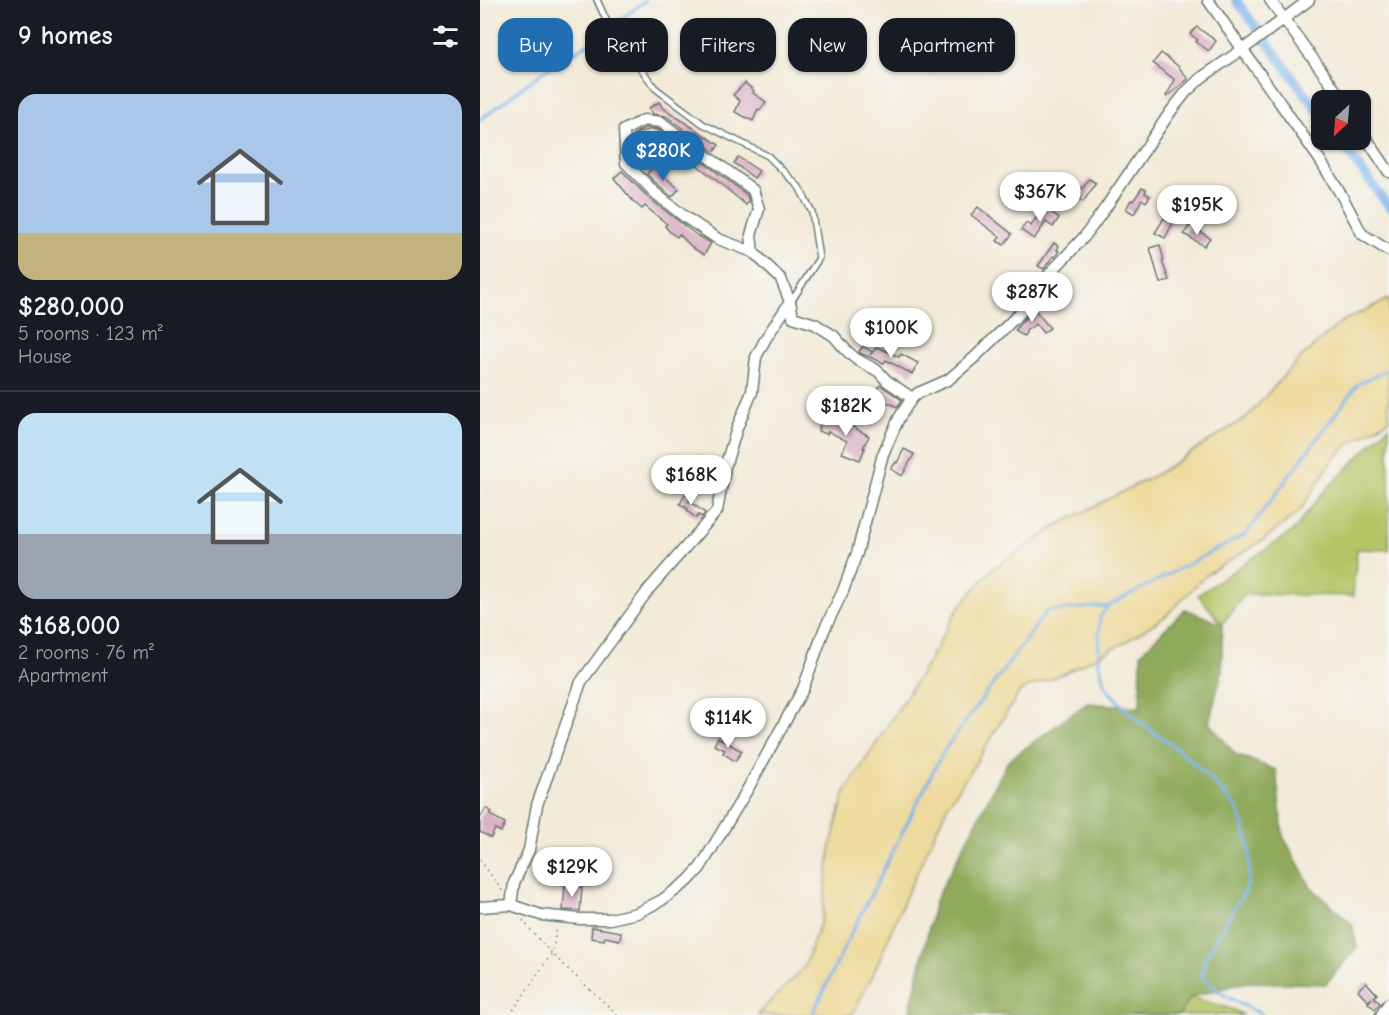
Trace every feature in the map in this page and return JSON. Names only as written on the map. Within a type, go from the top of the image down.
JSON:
[{"type":"street","points":[[1208,0],[1320,160],[1362,234],[1389,251]]},
{"type":"street","points":[[1270,0],[1335,90]]},
{"type":"street","points":[[480,908],[512,905],[541,915],[610,919],[637,913],[663,900],[700,868],[746,792],[803,689],[824,630],[843,591],[857,553],[884,454],[899,418],[912,398],[948,380],[1021,312],[1038,286],[1085,236],[1187,91],[1201,78],[1309,0]]},
{"type":"street","points":[[753,252],[751,235],[759,209],[753,190],[661,122],[644,120],[624,130],[626,164],[655,193],[718,240],[753,252],[781,279],[793,317],[814,324],[834,336],[856,359],[878,371],[887,381],[912,398]]},
{"type":"street","points":[[1371,145],[1389,172]]},
{"type":"street","points":[[512,905],[514,883],[529,850],[537,805],[580,682],[649,589],[717,511],[728,457],[752,392],[756,357],[790,302]]},
{"type":"street","points":[[1381,1015],[1389,1003]]},
{"type":"lane","points":[[597,0],[607,22],[655,88],[703,124],[768,156],[799,186],[812,212],[819,258],[790,302]]},
{"type":"path","points":[[480,860],[512,905]]},
{"type":"path","points":[[510,1015],[552,953],[558,917]]},
{"type":"path","points":[[524,921],[536,937],[618,1015]]},
{"type":"green space","points":[[1389,426],[1389,550],[1357,549],[1353,596],[1245,594],[1222,624],[1198,595],[1294,530],[1321,495]]},
{"type":"green space","points":[[1185,609],[1222,624],[1222,672],[1209,723],[1235,754],[1276,770],[1283,836],[1311,887],[1352,924],[1357,947],[1326,984],[1246,982],[1191,997],[1179,1015],[909,1015],[935,901],[1008,761],[1087,703],[1140,707],[1141,653]]},
{"type":"green space","points":[[1191,997],[1232,1009],[1243,1015],[1179,1015]]},
{"type":"sand","points":[[1389,299],[1389,420],[1349,444],[1332,461],[1299,512],[1262,541],[1207,574],[1166,616],[1125,642],[1065,673],[1020,691],[948,805],[872,977],[852,1015],[757,1015],[804,967],[822,918],[831,844],[845,792],[927,664],[959,607],[992,569],[1060,524],[1157,474],[1247,417],[1298,360],[1341,322]]},
{"type":"building","points":[[1197,27],[1216,41],[1209,51],[1196,42],[1198,40],[1190,34]]},
{"type":"building","points":[[1161,53],[1178,66],[1188,79],[1167,97],[1175,80],[1153,63]]},
{"type":"building","points":[[745,83],[754,91],[753,93],[766,102],[760,110],[758,109],[753,121],[735,112],[740,101],[733,95]]},
{"type":"building","points":[[659,102],[663,108],[719,145],[714,152],[666,116],[653,114],[649,108]]},
{"type":"building","points":[[645,128],[658,129],[747,195],[749,201],[746,205],[656,130],[632,135]]},
{"type":"building","points":[[738,157],[759,171],[754,178],[734,163]]},
{"type":"building","points":[[653,167],[679,189],[672,197],[647,174]]},
{"type":"building","points":[[622,171],[650,199],[699,237],[711,243],[704,255],[679,234],[677,237],[670,232],[665,226],[667,224],[645,206],[642,209],[633,201],[614,178]]},
{"type":"building","points":[[1089,179],[1096,183],[1083,202],[1070,193],[1075,185],[1082,189]]},
{"type":"building","points":[[1142,188],[1150,196],[1146,202],[1142,199],[1134,214],[1126,209]]},
{"type":"building","points":[[978,207],[1012,234],[1004,245],[997,241],[1000,237],[971,215]]},
{"type":"building","points":[[1043,207],[1059,218],[1053,227],[1046,222],[1034,239],[1021,230],[1026,223],[1031,226]]},
{"type":"building","points":[[1178,208],[1180,209],[1165,238],[1155,233],[1164,218],[1167,220]]},
{"type":"building","points":[[1190,225],[1210,238],[1204,246],[1184,234]]},
{"type":"building","points":[[1054,243],[1059,246],[1055,257],[1053,256],[1044,269],[1038,266]]},
{"type":"building","points":[[1160,245],[1164,261],[1162,261],[1169,280],[1160,283],[1150,248]]},
{"type":"building","points":[[1034,309],[1050,328],[1043,333],[1036,324],[1027,330],[1024,336],[1015,331],[1018,326]]},
{"type":"building","points":[[863,346],[872,352],[870,355],[877,347],[899,357],[901,354],[918,363],[912,374],[886,360],[884,363],[860,353]]},
{"type":"building","points":[[880,385],[902,400],[897,407],[874,396]]},
{"type":"building","points":[[823,417],[851,426],[869,436],[860,460],[842,453],[847,441],[828,431],[827,434],[818,431]]},
{"type":"building","points":[[904,449],[914,454],[902,476],[891,469]]},
{"type":"building","points":[[687,491],[693,495],[689,501],[705,513],[702,517],[699,515],[696,518],[680,504]]},
{"type":"building","points":[[718,738],[742,751],[735,761],[723,753],[725,750],[714,745]]},
{"type":"building","points":[[486,808],[492,812],[490,815],[505,823],[501,832],[495,829],[491,838],[480,832],[480,818]]},
{"type":"building","points":[[565,885],[582,887],[580,911],[563,910]]},
{"type":"building","points":[[592,927],[621,932],[620,940],[605,937],[604,940],[591,938]]},
{"type":"building","points":[[1366,982],[1377,994],[1374,997],[1380,1003],[1375,1009],[1368,1003],[1372,998],[1368,1001],[1358,990]]},
{"type":"waterway","points":[[622,18],[646,0]]},
{"type":"waterway","points":[[1236,0],[1311,102]]},
{"type":"waterway","points":[[480,120],[541,73],[585,46]]},
{"type":"waterway","points":[[1346,150],[1389,207]]},
{"type":"waterway","points":[[812,1015],[943,752],[1047,611],[1108,606],[1246,534],[1358,384],[1389,369]]},
{"type":"waterway","points":[[1108,606],[1100,617],[1099,632],[1099,661],[1107,689],[1127,711],[1196,765],[1237,809],[1243,823],[1250,854],[1249,882],[1205,959],[1202,977],[1223,994],[1263,1015]]}]
